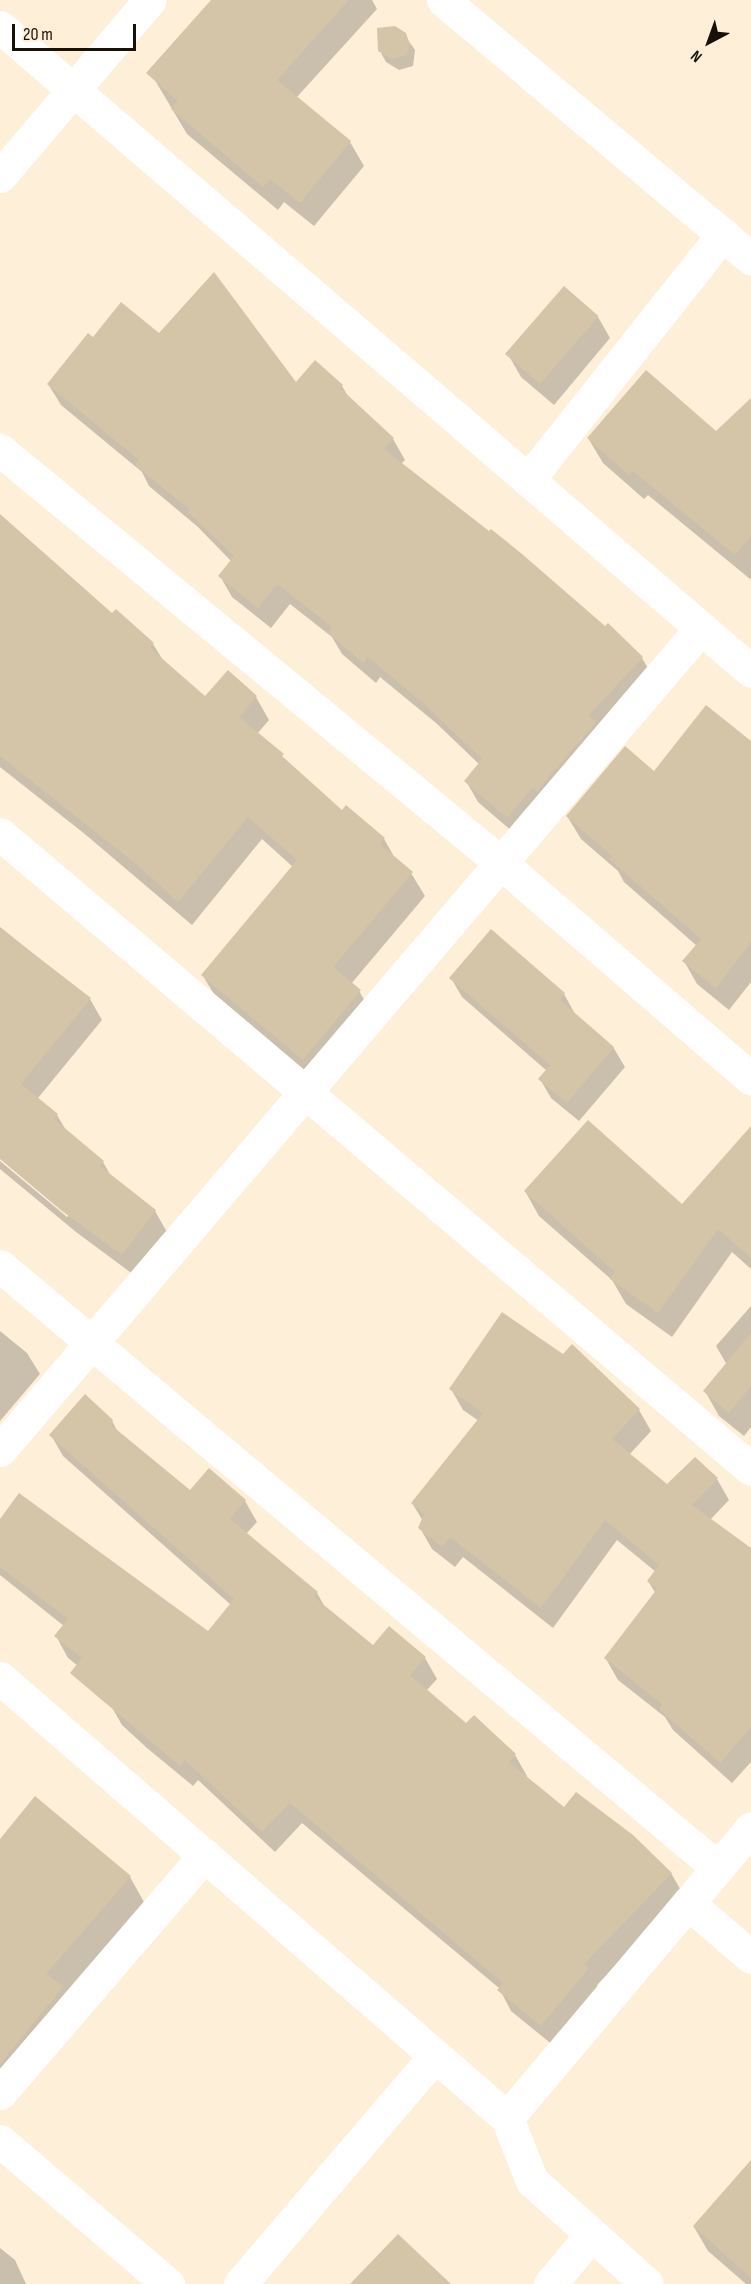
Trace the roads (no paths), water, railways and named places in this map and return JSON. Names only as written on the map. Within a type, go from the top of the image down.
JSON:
[{"type":"street","points":[[0,176],[150,0]]},
{"type":"street","points":[[443,0],[751,258]]},
{"type":"street","points":[[0,27],[751,671]]},
{"type":"street","points":[[528,480],[723,234]]},
{"type":"street","points":[[0,450],[501,862],[751,1079]]},
{"type":"street","points":[[0,1450],[701,628]]},
{"type":"street","points":[[0,834],[751,1469]]},
{"type":"street","points":[[0,1266],[718,1868]]},
{"type":"street","points":[[0,1678],[507,2118],[532,2181],[647,2284]]},
{"type":"street","points":[[507,2118],[751,1828]]},
{"type":"street","points":[[0,2093],[205,1855]]},
{"type":"street","points":[[688,1903],[751,1957]]},
{"type":"street","points":[[240,2284],[435,2056]]},
{"type":"street","points":[[0,2140],[168,2284]]},
{"type":"street","points":[[550,2284],[592,2234]]}]
